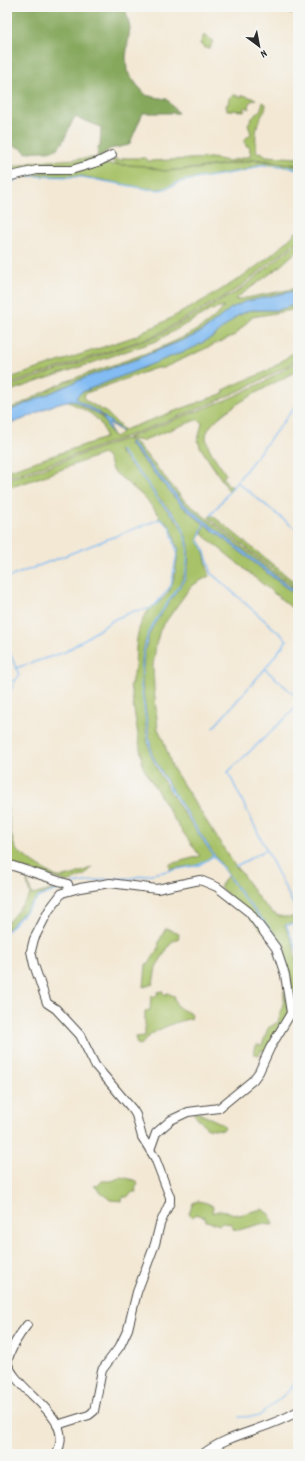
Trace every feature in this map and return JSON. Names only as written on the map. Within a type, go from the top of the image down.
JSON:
[{"type":"street","points":[[288,7],[298,9]]},
{"type":"street","points":[[7,176],[37,170],[70,170],[98,162],[112,155]]},
{"type":"street","points":[[7,864],[68,884],[69,890]]},
{"type":"street","points":[[57,1426],[89,1415],[94,1411],[102,1370],[120,1346],[130,1325],[137,1292],[155,1244],[160,1224],[170,1202],[169,1192],[150,1150],[142,1137],[136,1115],[96,1065],[80,1035],[56,1008],[47,1003],[34,965],[31,951],[37,933],[56,900],[69,890],[110,883],[157,888],[200,880],[216,887],[249,912],[276,948],[295,1012],[270,1048],[259,1072],[253,1080],[219,1108],[188,1112],[171,1120],[156,1133],[150,1150]]},
{"type":"street","points":[[27,1325],[20,1333],[11,1350],[7,1362],[12,1372],[46,1408],[57,1426],[61,1437],[56,1454]]},
{"type":"street","points":[[203,1454],[222,1440],[265,1427],[298,1411]]},
{"type":"green space","points":[[7,7],[125,7],[130,28],[126,57],[127,71],[146,95],[167,99],[178,113],[143,113],[129,145],[110,149],[98,158],[101,127],[75,117],[63,141],[57,149],[26,153],[21,148],[10,145],[7,139]]},
{"type":"green space","points":[[204,35],[213,41],[210,48],[205,48],[200,44]]},
{"type":"green space","points":[[234,95],[241,97],[243,95],[256,99],[250,102],[249,109],[246,107],[243,108],[245,111],[227,110],[226,105],[228,104],[229,98]]},
{"type":"green space","points":[[263,102],[266,106],[256,131],[257,153],[261,152],[266,156],[298,158],[298,165],[256,159],[197,168],[163,171],[143,166],[115,164],[111,160],[123,160],[123,158],[145,158],[149,161],[211,158],[229,161],[251,156],[249,146],[246,146],[244,140],[251,134],[248,124],[260,111]]},
{"type":"green space","points":[[92,158],[103,159],[70,169],[7,176],[7,168],[34,162]]},
{"type":"green space","points":[[256,160],[298,166],[298,169],[260,164],[244,170],[183,181],[165,189],[148,189],[81,176],[25,176],[98,164],[143,166],[163,171],[197,169]]},
{"type":"green space","points":[[19,177],[7,185],[7,179]]},
{"type":"green space","points":[[298,230],[298,240],[239,288],[154,336],[7,385],[7,379],[136,336],[145,330],[156,326],[213,295],[249,272],[283,245]]},
{"type":"green space","points":[[298,242],[298,250],[278,268],[235,299],[298,288],[298,290],[272,296],[212,324],[193,336],[137,359],[84,378],[7,412],[7,409],[65,382],[174,342],[195,331],[212,320],[224,307],[211,310],[156,341],[7,392],[7,387],[155,337],[240,290]]},
{"type":"green space","points":[[298,304],[298,309],[252,317],[235,335],[163,368],[156,368],[86,393],[84,396],[85,400],[107,413],[124,430],[224,393],[224,390],[262,374],[298,349],[298,359],[278,371],[217,401],[176,418],[70,457],[7,477],[7,471],[105,438],[104,430],[97,419],[86,411],[67,401],[73,400],[91,411],[98,413],[107,424],[111,434],[116,437],[122,432],[98,412],[78,400],[76,397],[82,392],[147,366],[214,336],[237,316],[250,310],[277,310]]},
{"type":"green space","points":[[298,361],[298,370],[245,399],[230,409],[209,428],[206,437],[207,442],[211,452],[226,475],[223,477],[229,486],[232,486],[229,491],[200,447],[198,440],[202,423],[199,420],[141,441],[127,438],[228,399],[264,382]]},
{"type":"green space","points":[[124,439],[131,440],[137,444],[184,500],[298,591],[298,594],[184,504],[160,476],[129,444],[182,506],[204,524],[198,539],[203,547],[209,576],[191,586],[160,630],[156,645],[153,666],[158,729],[163,739],[172,767],[235,866],[260,900],[272,912],[279,916],[298,918],[298,923],[285,925],[293,943],[298,972],[297,1010],[282,943],[244,897],[215,856],[170,787],[152,754],[142,688],[146,731],[151,755],[156,767],[171,793],[213,856],[199,865],[170,869],[170,864],[200,856],[177,824],[143,767],[130,684],[132,684],[135,669],[137,638],[141,623],[149,610],[169,591],[176,570],[179,548],[177,547],[172,530],[166,522],[158,518],[160,516],[143,496],[112,470],[108,458],[103,454],[7,488],[7,479],[41,469]],"holes":[[[118,450],[140,473],[158,497],[180,521],[189,545],[188,566],[185,579],[153,626],[149,635],[144,655],[142,683],[141,671],[143,649],[146,638],[157,618],[183,578],[188,556],[187,544],[185,536],[178,523]]]},
{"type":"green space","points":[[210,516],[213,516],[298,585],[298,589],[209,518]]},
{"type":"green space","points":[[205,524],[298,597],[298,613],[202,534]]},
{"type":"green space","points":[[7,801],[14,845],[23,855],[57,877],[70,876],[92,867],[85,875],[68,882],[10,864],[7,839]]},
{"type":"green space","points":[[25,872],[32,895],[55,889],[63,884],[65,886],[39,896],[7,930],[7,923],[30,895]]},
{"type":"green space","points":[[227,876],[267,928],[281,943],[287,970],[276,944],[220,887]]},
{"type":"green space","points":[[166,928],[179,934],[178,939],[173,941],[169,946],[156,967],[153,984],[144,987],[146,964],[149,963],[158,950],[159,941]]},
{"type":"green space","points":[[284,990],[290,1013],[267,1052],[262,1050],[259,1055],[254,1054],[256,1045],[262,1045],[268,1028],[278,1022],[284,1000]]},
{"type":"green space","points":[[162,991],[165,995],[167,993],[174,996],[178,1007],[192,1015],[191,1019],[162,1028],[151,1034],[141,1045],[137,1044],[135,1037],[145,1036],[145,1011],[150,1010],[151,996],[157,996],[158,992]]},
{"type":"green space","points":[[197,1112],[225,1127],[223,1130],[207,1128],[193,1113]]},
{"type":"green space","points":[[122,1177],[137,1181],[138,1184],[135,1189],[137,1192],[133,1192],[127,1197],[123,1197],[122,1201],[110,1200],[94,1186],[98,1185],[102,1181],[111,1181]]},
{"type":"green space","points":[[198,1201],[213,1206],[212,1213],[220,1210],[239,1215],[262,1209],[270,1215],[273,1225],[260,1224],[239,1230],[233,1229],[232,1224],[222,1223],[220,1225],[206,1221],[205,1217],[196,1214],[192,1217],[189,1214],[193,1203]]},
{"type":"water","points":[[298,290],[298,304],[277,310],[250,310],[237,316],[214,336],[195,347],[82,392],[76,397],[78,400],[98,412],[122,432],[109,423],[111,434],[102,416],[73,400],[64,401],[24,419],[7,424],[7,412],[84,378],[137,359],[193,336],[203,331],[230,309],[244,302]]},
{"type":"water","points":[[131,442],[184,504],[298,594],[298,597],[182,506],[129,443]]},
{"type":"waterway","points":[[26,176],[81,177],[161,190],[183,181],[244,171],[260,165],[274,165],[298,169]]},
{"type":"waterway","points":[[7,186],[19,178]]},
{"type":"waterway","points":[[211,515],[298,403]]},
{"type":"waterway","points":[[120,450],[148,484],[157,498],[180,522],[188,545],[187,566],[184,579],[152,626],[148,634],[143,655],[141,685],[151,754],[170,788],[214,856],[244,898],[282,943],[288,972]]},
{"type":"waterway","points":[[237,482],[298,531]]},
{"type":"waterway","points":[[7,578],[160,519],[170,527],[176,549]]},
{"type":"waterway","points":[[204,524],[198,540],[203,547],[212,574],[287,640],[265,669],[298,698]]},
{"type":"waterway","points":[[7,646],[16,668],[65,652],[115,619],[134,611],[149,609],[156,604],[171,586],[178,548]]},
{"type":"waterway","points":[[7,696],[19,675],[16,668]]},
{"type":"waterway","points":[[213,728],[265,669]]},
{"type":"waterway","points":[[7,679],[15,681]]},
{"type":"waterway","points":[[298,692],[296,694],[298,695]]},
{"type":"waterway","points":[[298,706],[228,772],[298,914]]},
{"type":"waterway","points":[[236,866],[266,850]]},
{"type":"waterway","points":[[72,884],[105,879],[131,878],[199,865],[213,856]]},
{"type":"waterway","points":[[7,931],[39,897],[65,887]]},
{"type":"waterway","points":[[298,924],[286,925],[298,953]]},
{"type":"waterway","points":[[293,997],[295,1009]]},
{"type":"waterway","points":[[239,1417],[259,1416],[291,1389],[298,1377]]}]
